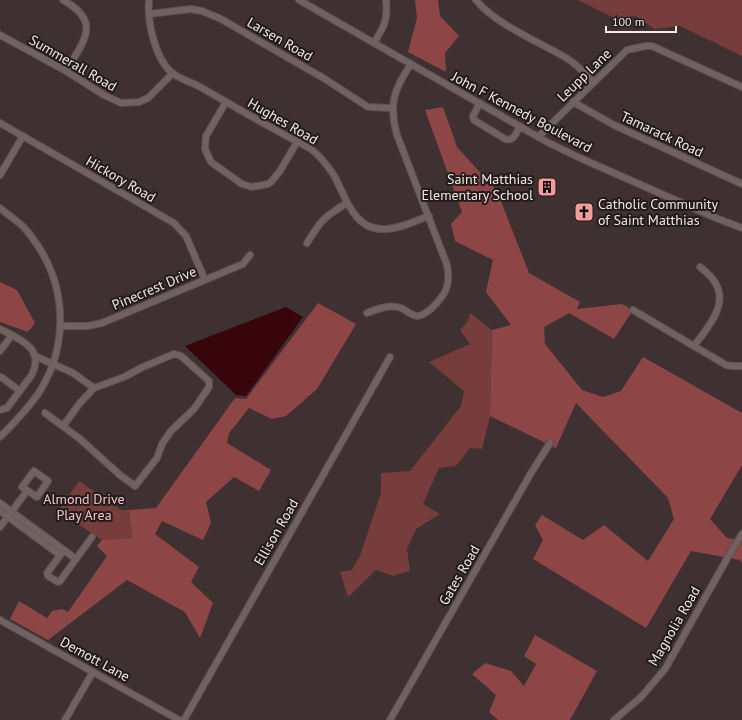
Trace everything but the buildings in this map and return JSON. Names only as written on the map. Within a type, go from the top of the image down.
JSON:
[{"type":"street","points":[[63,0],[82,14],[86,28],[85,39],[66,71]]},
{"type":"street","name":"Hughes Road","points":[[149,0],[151,29],[158,54],[172,73],[199,86],[311,149],[321,157],[334,176],[355,216],[360,221],[376,229],[386,229],[429,216]]},
{"type":"street","name":"John F Kennedy Boulevard","points":[[299,0],[538,137],[580,158],[742,228]]},
{"type":"street","points":[[374,43],[386,20],[386,0]]},
{"type":"street","points":[[476,0],[487,11],[506,24],[570,60],[594,82]]},
{"type":"street","name":"Larsen Road","points":[[149,14],[184,9],[202,11],[221,19],[325,79],[368,107],[392,108]]},
{"type":"street","name":"Summerall Road","points":[[0,35],[66,71],[116,101],[127,103],[139,102],[148,98],[172,73]]},
{"type":"street","name":"Leupp Lane","points":[[538,137],[627,50],[652,46],[742,88]]},
{"type":"street","points":[[367,313],[382,308],[397,307],[415,316],[424,314],[444,295],[448,286],[449,276],[447,265],[397,135],[393,120],[392,108],[396,89],[411,64]]},
{"type":"street","points":[[226,102],[206,136],[205,149],[211,162],[242,184],[252,187],[271,182],[280,171],[297,142]]},
{"type":"street","name":"Tamarack Road","points":[[573,102],[614,125],[742,184]]},
{"type":"street","points":[[480,104],[473,116],[474,120],[505,139],[512,139],[520,126]]},
{"type":"street","name":"Hickory Road","points":[[0,123],[174,223],[186,236],[205,280]]},
{"type":"street","points":[[0,175],[23,136]]},
{"type":"street","points":[[307,243],[325,216],[348,203]]},
{"type":"street","points":[[0,208],[25,229],[46,259],[56,286],[60,310],[58,347],[53,364],[41,390],[35,399],[0,437]]},
{"type":"street","name":"Pinecrest Drive","points":[[60,326],[88,326],[102,323],[243,264],[250,255]]},
{"type":"street","points":[[694,346],[715,318],[720,300],[716,284],[707,272],[700,268]]},
{"type":"street","points":[[633,310],[726,364],[732,366],[742,366]]},
{"type":"street","points":[[0,329],[32,348],[35,356],[32,374],[7,408],[0,410]]},
{"type":"street","points":[[0,351],[12,335]]},
{"type":"street","points":[[45,413],[64,426],[120,475],[136,486],[157,458],[162,444],[171,431],[194,408],[210,385],[209,381],[205,376],[177,354],[94,388],[80,403],[64,426]]},
{"type":"street","points":[[35,356],[73,373],[94,388]]},
{"type":"street","name":"Ellison Road","points":[[184,720],[390,357]]},
{"type":"street","points":[[2,377],[20,391]]},
{"type":"street","points":[[0,426],[6,431]]},
{"type":"street","name":"Gates Road","points":[[390,720],[527,480],[550,443]]},
{"type":"street","points":[[34,471],[48,481],[37,497],[28,491],[22,487],[34,471]]},
{"type":"street","points":[[0,527],[28,491]]},
{"type":"street","points":[[0,503],[10,514],[62,553],[76,559]]},
{"type":"street","points":[[0,510],[10,514]]},
{"type":"street","name":"Magnolia Road","points":[[614,720],[641,697],[665,669],[728,556],[742,534]]},
{"type":"street","points":[[62,553],[47,573],[48,576],[58,582],[92,537]]},
{"type":"street","name":"Demott Lane","points":[[0,620],[179,720]]},
{"type":"street","points":[[65,720],[93,672]]},
{"type":"green space","points":[[578,0],[742,0],[742,56],[680,26],[654,29],[636,16],[614,18]]},
{"type":"green space","points":[[470,313],[492,330],[490,416],[482,449],[470,448],[456,466],[439,468],[423,504],[440,514],[416,529],[407,549],[410,571],[393,576],[376,570],[348,597],[340,572],[352,570],[360,556],[381,493],[381,473],[410,471],[461,406],[464,391],[429,362],[470,344],[460,330],[468,321]]},
{"type":"green space","name":"Almond Drive Play Area","points":[[79,481],[121,510],[129,510],[132,538],[102,540],[58,511]]},
{"type":"shaded area","points":[[415,0],[438,0],[440,16],[459,36],[445,53],[446,72],[408,52],[417,18]]},
{"type":"shaded area","points":[[443,107],[457,147],[497,191],[529,273],[580,302],[577,309],[622,304],[633,310],[614,339],[569,313],[544,327],[545,344],[582,390],[603,397],[621,391],[643,357],[742,413],[742,465],[710,519],[727,538],[742,540],[742,563],[740,560],[691,551],[646,628],[533,559],[543,540],[535,525],[542,515],[583,540],[604,525],[648,561],[674,519],[668,498],[576,403],[556,448],[490,416],[492,330],[511,325],[486,292],[493,260],[455,241],[451,224],[462,212],[425,110]]},
{"type":"shaded area","points":[[0,282],[17,290],[35,323],[28,332],[0,322]]},
{"type":"shaded area","points":[[318,303],[356,324],[317,389],[286,416],[272,419],[249,408],[229,433],[227,443],[271,470],[259,491],[234,477],[206,502],[211,523],[203,540],[162,521],[155,534],[199,567],[191,582],[213,603],[200,638],[185,612],[127,580],[48,640],[10,619],[19,601],[47,618],[52,611],[62,609],[68,612],[107,556],[97,546],[102,540],[132,538],[129,510],[156,508],[235,398],[246,399]]},
{"type":"shaded area","points":[[286,307],[303,317],[246,396],[236,395],[185,346]]},
{"type":"shaded area","points":[[535,635],[597,671],[570,720],[498,720],[489,712],[496,695],[472,674],[485,663],[511,671],[524,686],[536,664],[524,656]]},
{"type":"place","name":"Saint Matthias Elementary School","points":[[547,187]]},
{"type":"place","name":"Catholic Community of Saint Matthias","points":[[584,212]]}]
